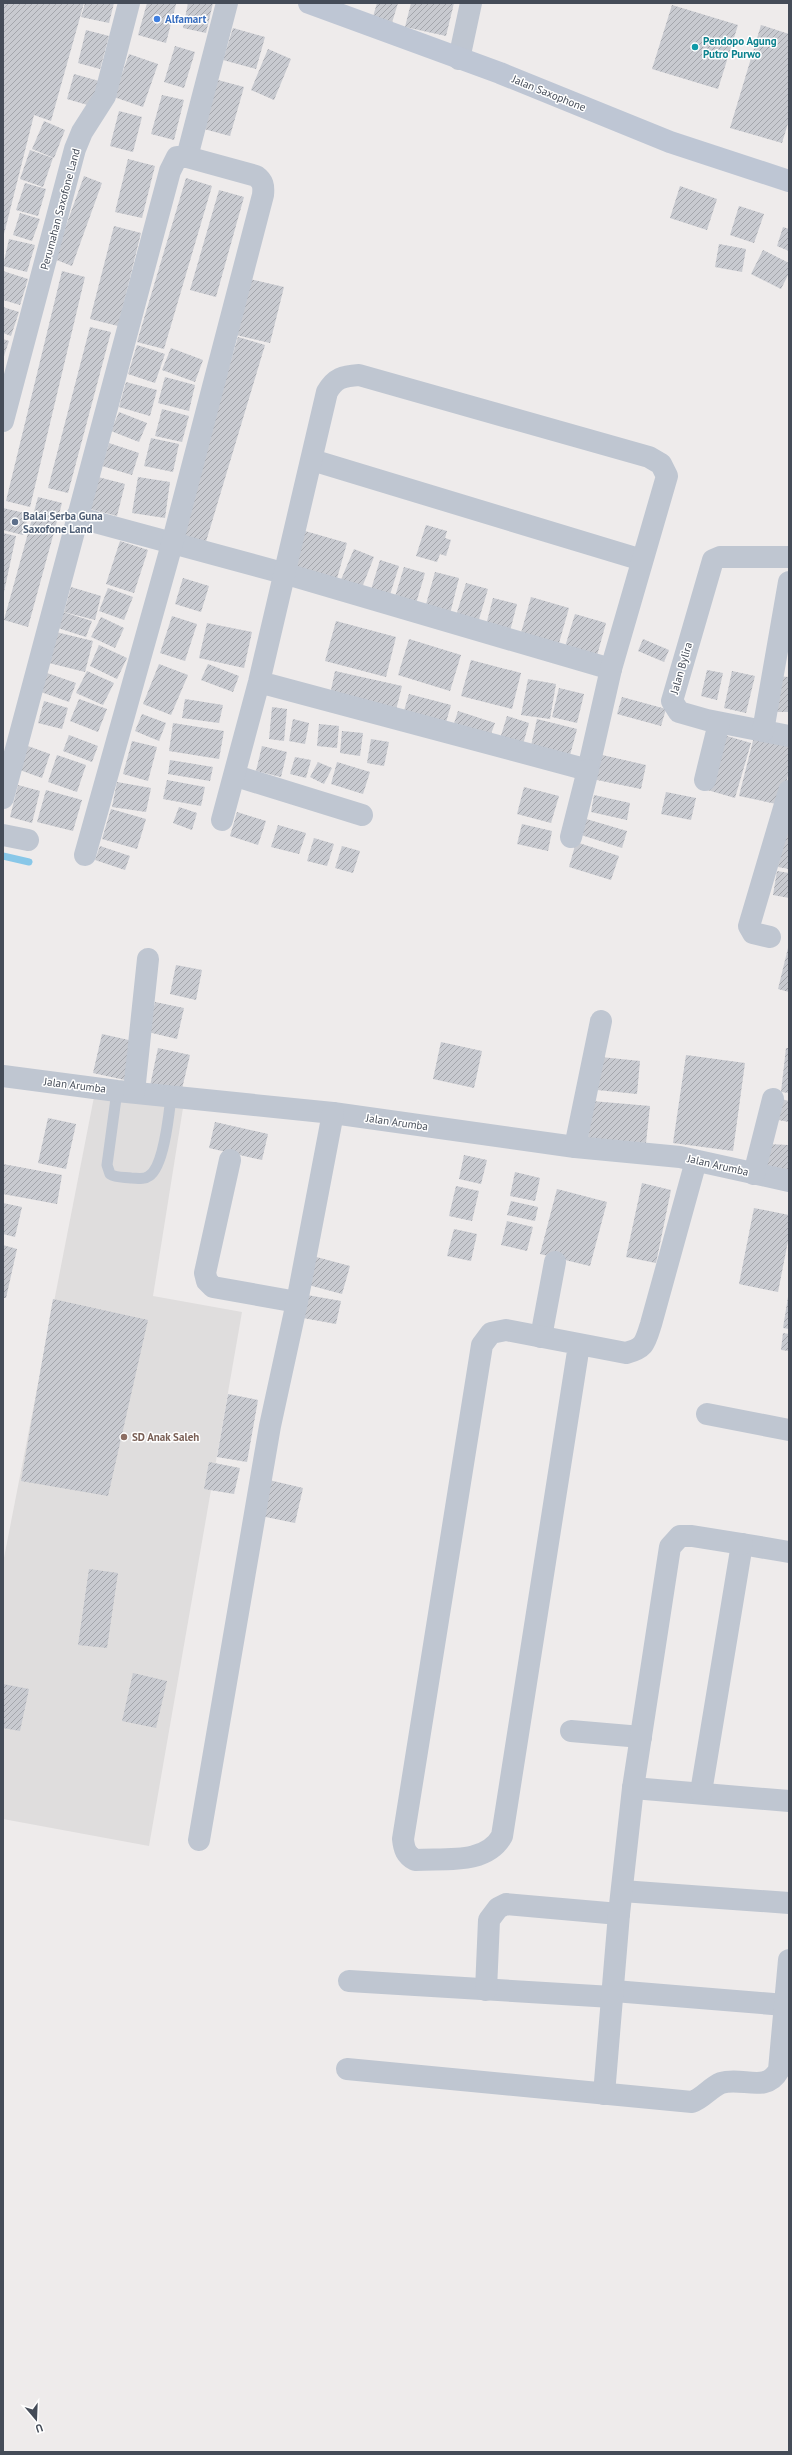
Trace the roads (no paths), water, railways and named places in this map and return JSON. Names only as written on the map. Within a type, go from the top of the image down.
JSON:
[{"type":"main road","name":"Jalan Saxophone","points":[[309,3],[459,59],[670,142],[789,181]]},
{"type":"street","name":"Perumahan Saxofone Land","points":[[3,421],[75,149],[82,132],[105,96],[129,3]]},
{"type":"street","points":[[186,157],[227,3]]},
{"type":"street","points":[[459,59],[471,3]]},
{"type":"street","points":[[3,798],[76,517],[170,170],[177,157],[186,157],[256,176],[262,180],[264,188],[172,544],[85,854]]},
{"type":"street","points":[[222,820],[236,776],[327,392],[332,383],[343,376],[359,375],[649,457],[661,464],[668,476],[611,669],[571,837]]},
{"type":"street","points":[[312,460],[642,560]]},
{"type":"street","points":[[76,517],[283,573],[611,669]]},
{"type":"street","name":"Jalan Bylira","points":[[789,558],[720,556],[713,560],[672,701],[679,712],[719,723],[789,736]]},
{"type":"street","points":[[764,731],[789,582]]},
{"type":"street","points":[[259,682],[588,770]]},
{"type":"street","points":[[705,780],[719,723]]},
{"type":"street","points":[[236,776],[362,815]]},
{"type":"street","points":[[770,937],[753,933],[749,926],[789,791]]},
{"type":"street","points":[[3,835],[28,840]]},
{"type":"street","points":[[125,1091],[148,960]]},
{"type":"street","points":[[575,1147],[601,1021]]},
{"type":"street","name":"Jalan Arumba","points":[[3,1076],[125,1091],[333,1113],[575,1147],[680,1157],[789,1181]]},
{"type":"street","points":[[754,1174],[773,1099]]},
{"type":"street","points":[[199,1840],[270,1426],[297,1302],[333,1113]]},
{"type":"street","points":[[230,1160],[206,1273],[207,1281],[213,1287],[297,1302]]},
{"type":"street","points":[[579,1345],[502,1836],[492,1849],[476,1856],[415,1860],[406,1852],[403,1839],[482,1345],[491,1333],[500,1330],[626,1353],[639,1350],[645,1344],[696,1161]]},
{"type":"street","points":[[541,1337],[555,1262]]},
{"type":"street","points":[[707,1414],[789,1430]]},
{"type":"street","points":[[604,2094],[619,1914],[633,1788],[670,1547],[677,1538],[686,1536],[789,1552]]},
{"type":"street","points":[[701,1792],[742,1544]]},
{"type":"street","points":[[570,1731],[641,1736]]},
{"type":"street","points":[[633,1788],[701,1792],[789,1801]]},
{"type":"street","points":[[622,1891],[789,1903]]},
{"type":"street","points":[[486,1990],[489,1920],[498,1908],[506,1904],[619,1914]]},
{"type":"street","points":[[347,2068],[686,2103],[698,2100],[720,2084],[768,2082],[775,2078],[779,2070],[789,1960]]},
{"type":"street","points":[[349,1981],[486,1990],[613,1994],[785,2005]]},
{"type":"lane","points":[[125,1091],[107,1165],[110,1174],[119,1177],[143,1179],[153,1174],[159,1160],[172,1096]]},
{"type":"waterway","points":[[3,856],[29,862]]},
{"type":"place","name":"Alfamart","points":[[157,19]]},
{"type":"place","name":"Pendopo Agung Putro Purwo","points":[[695,47]]},
{"type":"place","name":"Balai Serba Guna Saxofone Land","points":[[15,522]]},
{"type":"place","name":"SD Anak Saleh","points":[[124,1437]]}]
